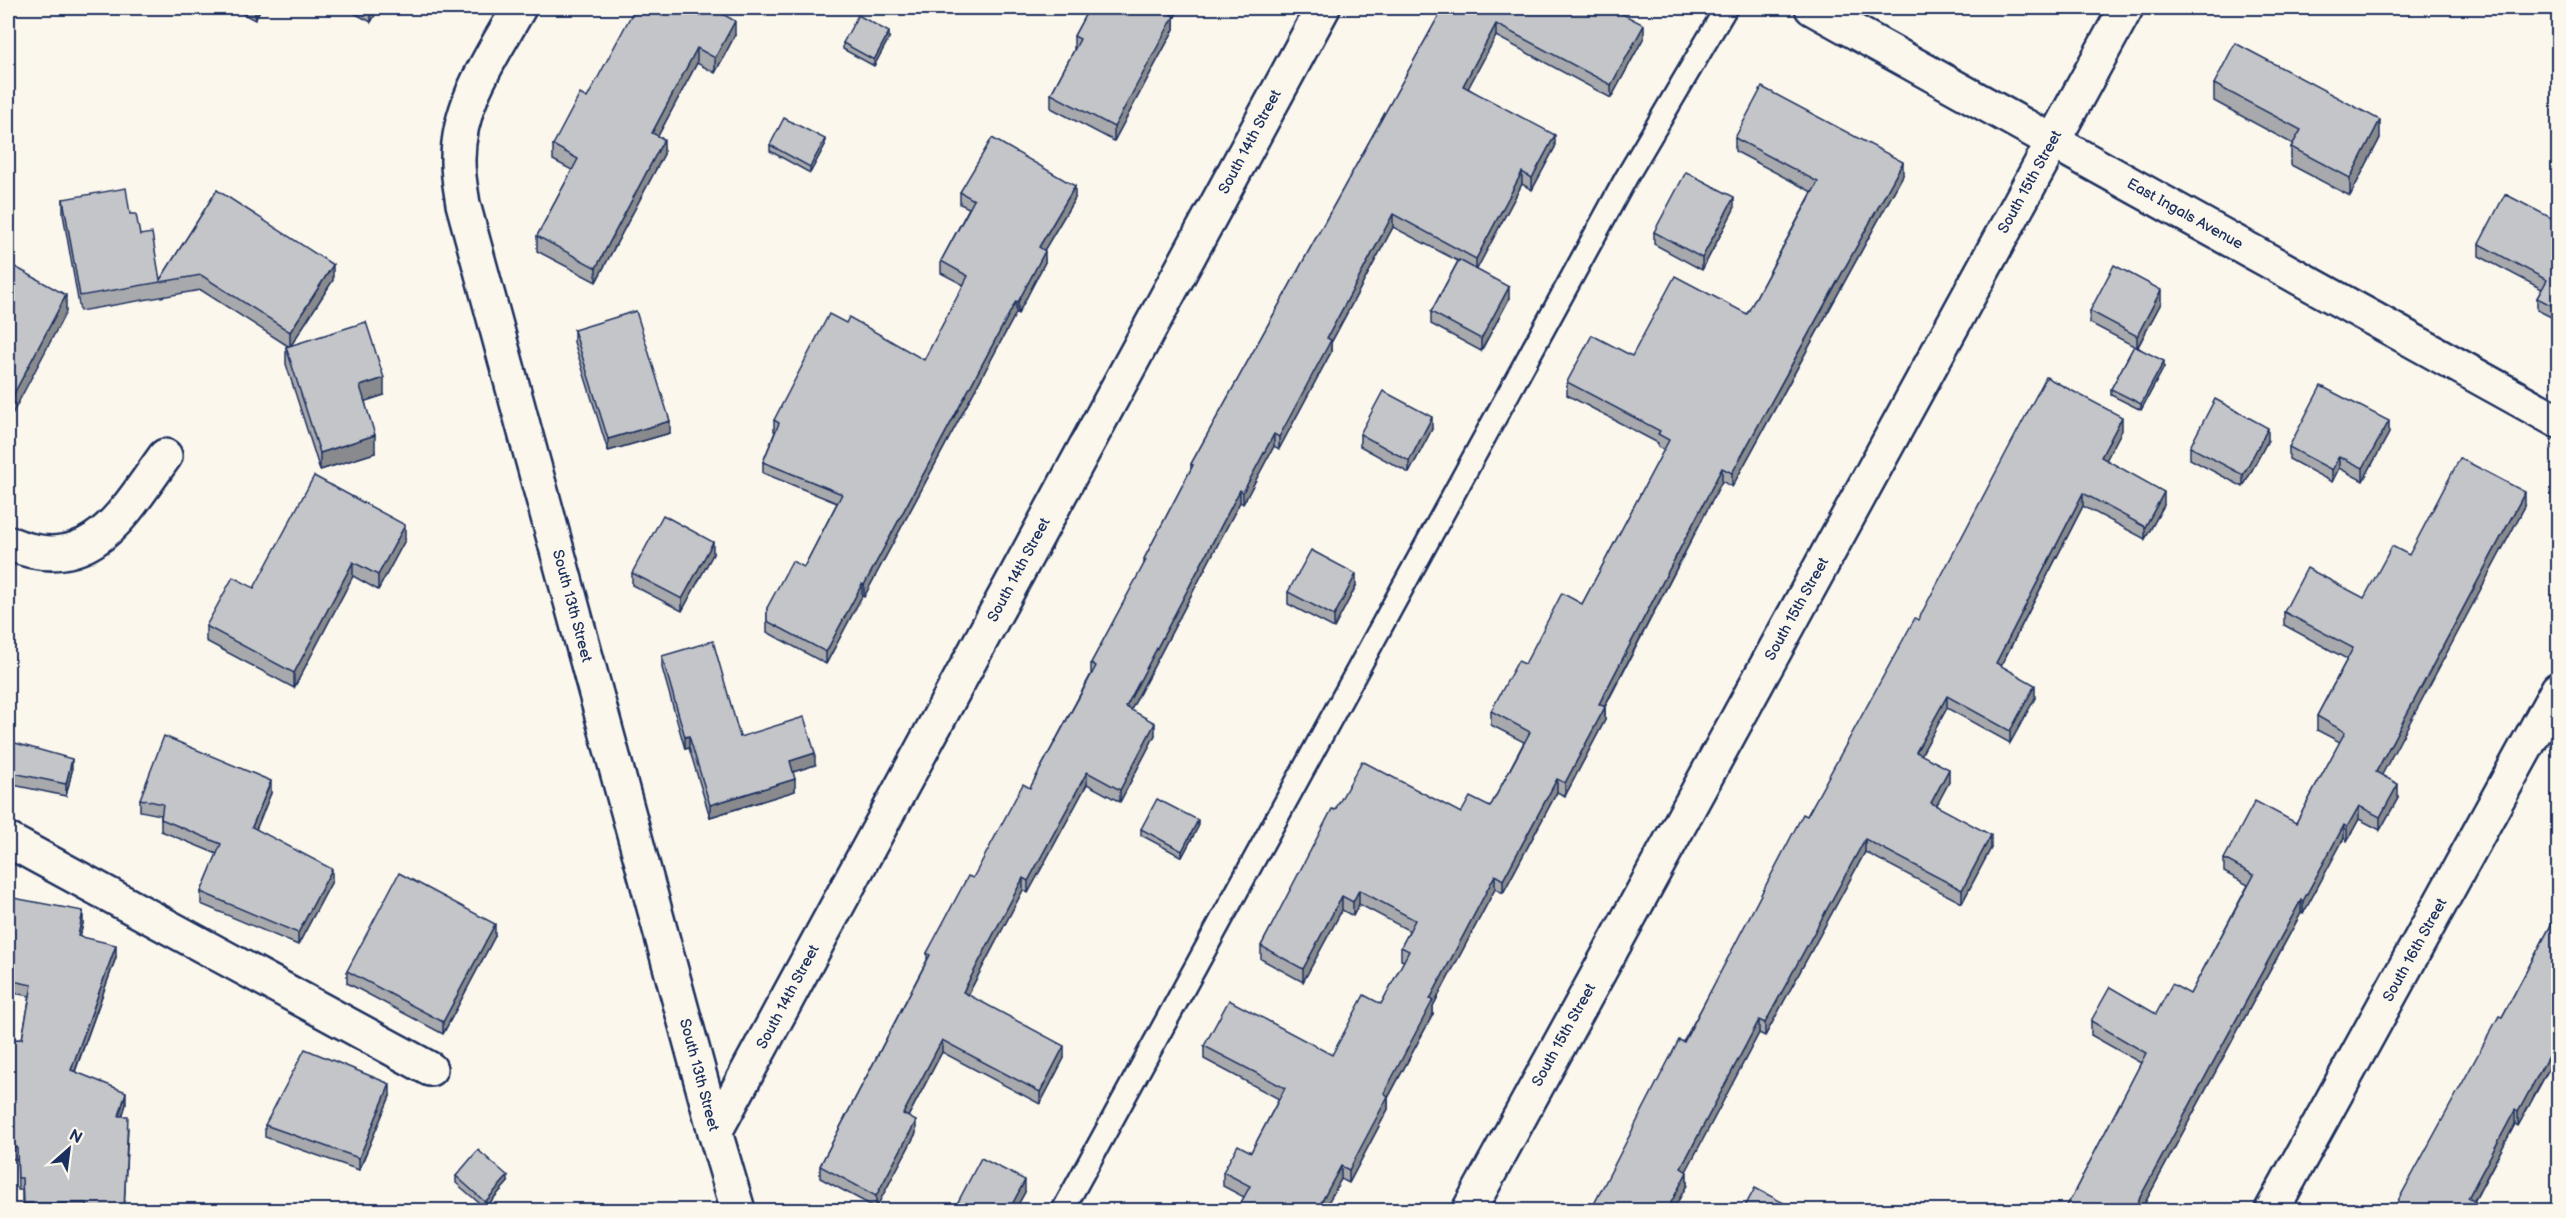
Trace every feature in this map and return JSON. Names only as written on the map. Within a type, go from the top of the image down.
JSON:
[{"type":"street","name":"South 13th Street","points":[[519,8],[468,100],[462,121],[458,162],[463,204],[738,1210]]},
{"type":"street","name":"South 14th Street","points":[[715,1132],[1323,8]]},
{"type":"street","name":"East Ingals Avenue","points":[[1812,8],[2559,421]]},
{"type":"street","name":"South 15th Street","points":[[1469,1210],[2126,8]]},
{"type":"street","points":[[8,543],[20,548],[49,553],[81,549],[105,532],[127,508],[165,456]]},
{"type":"street","name":"South 16th Street","points":[[2272,1210],[2559,689]]},
{"type":"street","points":[[8,840],[430,1069]]},
{"type":"lane","points":[[1063,1210],[1626,178],[1726,8]]},
{"type":"building","points":[[635,8],[712,8],[735,21],[715,58],[697,48],[652,133],[664,139],[596,268],[537,236],[578,159],[553,145],[580,94],[587,98]]},
{"type":"building","points":[[1089,8],[1172,8],[1169,13],[1174,16],[1114,127],[1051,94],[1080,39],[1074,36]]},
{"type":"building","points":[[1443,8],[1611,8],[1644,25],[1611,85],[1496,24],[1463,86],[1555,135],[1532,178],[1522,172],[1476,259],[1393,214],[1327,338],[1331,340],[1279,437],[1274,434],[1243,492],[1240,490],[1126,707],[1155,723],[1120,790],[1087,772],[1028,881],[1023,878],[963,992],[1064,1046],[1040,1092],[942,1040],[903,1114],[916,1121],[876,1196],[820,1166],[930,955],[927,953],[968,876],[973,878],[1023,784],[1030,788],[1096,666],[1091,663],[1146,560],[1144,559],[1193,465],[1191,464]]},
{"type":"building","points":[[858,15],[889,32],[874,60],[843,43]]},
{"type":"building","points":[[2235,43],[2380,120],[2350,178],[2291,147],[2301,130],[2214,84]]},
{"type":"building","points":[[1762,87],[1903,162],[1732,473],[1722,468],[1599,704],[1605,707],[1565,783],[1557,779],[1503,880],[1495,875],[1430,999],[1433,1000],[1384,1093],[1388,1096],[1349,1170],[1341,1166],[1317,1210],[1237,1210],[1250,1186],[1223,1172],[1238,1145],[1251,1152],[1285,1088],[1204,1046],[1229,1000],[1332,1055],[1364,995],[1381,1004],[1409,951],[1401,947],[1415,920],[1359,890],[1353,902],[1342,896],[1303,969],[1261,946],[1332,809],[1335,810],[1362,761],[1461,813],[1470,797],[1490,807],[1530,732],[1491,711],[1518,661],[1525,664],[1562,593],[1582,604],[1669,440],[1658,434],[1660,431],[1567,382],[1592,335],[1632,356],[1675,276],[1747,314],[1818,182],[1735,138]]},
{"type":"building","points":[[784,118],[825,139],[810,167],[770,145]]},
{"type":"building","points":[[992,138],[1075,186],[1039,247],[1045,251],[1018,302],[1016,301],[826,652],[767,621],[767,608],[792,561],[804,567],[842,494],[763,462],[779,423],[774,420],[829,314],[846,323],[849,317],[924,360],[968,276],[941,261],[974,200],[960,192]]},
{"type":"building","points":[[1686,172],[1734,197],[1702,258],[1654,232]]},
{"type":"building","points":[[126,188],[130,214],[136,214],[140,235],[152,233],[160,280],[217,190],[333,265],[290,332],[201,275],[80,296],[63,199]]},
{"type":"building","points":[[2505,194],[2559,222],[2559,309],[2537,298],[2547,280],[2479,244]]},
{"type":"building","points":[[1459,260],[1509,287],[1481,339],[1431,312]]},
{"type":"building","points":[[8,263],[66,295],[8,405]]},
{"type":"building","points":[[2114,265],[2161,290],[2137,336],[2090,311]]},
{"type":"building","points":[[636,311],[670,421],[608,439],[574,330]]},
{"type":"building","points":[[366,322],[384,378],[360,386],[375,435],[320,453],[286,347]]},
{"type":"building","points":[[2134,346],[2164,361],[2141,404],[2111,389]]},
{"type":"building","points":[[2046,377],[2122,417],[2101,457],[2164,492],[2145,527],[2083,493],[1996,663],[2035,685],[2010,731],[1947,696],[1916,752],[1949,769],[1931,803],[1991,835],[1962,890],[1865,839],[1765,1023],[1759,1020],[1681,1168],[1687,1172],[1667,1210],[1591,1210],[1679,1040],[1684,1042],[1803,814],[1807,816],[1915,618],[1918,620]]},
{"type":"building","points":[[2321,386],[2389,421],[2363,468],[2339,456],[2332,470],[2289,447]]},
{"type":"building","points":[[1383,391],[1432,417],[1409,461],[1360,434]]},
{"type":"building","points":[[2215,399],[2268,428],[2243,475],[2190,447]]},
{"type":"building","points":[[2460,458],[2525,492],[2376,772],[2398,784],[2380,817],[2359,806],[2347,827],[2344,825],[2133,1210],[2065,1210],[2146,1053],[2091,1021],[2110,987],[2156,1014],[2172,984],[2190,994],[2254,875],[2224,859],[2255,801],[2296,823],[2345,732],[2317,716],[2353,648],[2284,612],[2307,568],[2364,598],[2392,546],[2409,555]]},
{"type":"building","points":[[314,476],[405,525],[378,575],[353,562],[294,673],[206,626],[233,577],[254,588]]},
{"type":"building","points":[[663,515],[713,542],[682,599],[632,573]]},
{"type":"building","points":[[1311,550],[1356,574],[1334,616],[1288,592]]},
{"type":"building","points":[[713,641],[740,737],[804,717],[815,753],[790,761],[795,779],[710,805],[689,736],[685,737],[662,656]]},
{"type":"building","points":[[164,736],[271,781],[252,827],[332,869],[298,933],[201,892],[221,844],[161,819],[163,804],[140,799]]},
{"type":"building","points":[[8,741],[72,759],[66,784],[8,772]]},
{"type":"building","points":[[1157,799],[1198,820],[1182,851],[1141,829]]},
{"type":"building","points":[[399,873],[495,924],[443,1022],[347,971]]},
{"type":"building","points":[[8,897],[83,911],[78,936],[116,945],[71,1070],[126,1092],[119,1116],[128,1116],[124,1210],[87,1210],[87,1203],[23,1203],[22,1178],[18,1178],[17,1147],[8,1147],[8,1040],[22,1039],[32,985],[8,980]]},
{"type":"building","points":[[2559,910],[2559,1036],[2518,1112],[2515,1110],[2468,1198],[2490,1210],[2393,1210],[2499,1016],[2502,1017]]},
{"type":"building","points":[[305,1049],[390,1084],[359,1158],[265,1125]]},
{"type":"building","points":[[478,1150],[508,1176],[485,1202],[456,1176]]},
{"type":"building","points":[[981,1158],[1025,1180],[1009,1210],[975,1210],[958,1202]]},
{"type":"building","points":[[1755,1188],[1797,1210],[1743,1210]]}]
